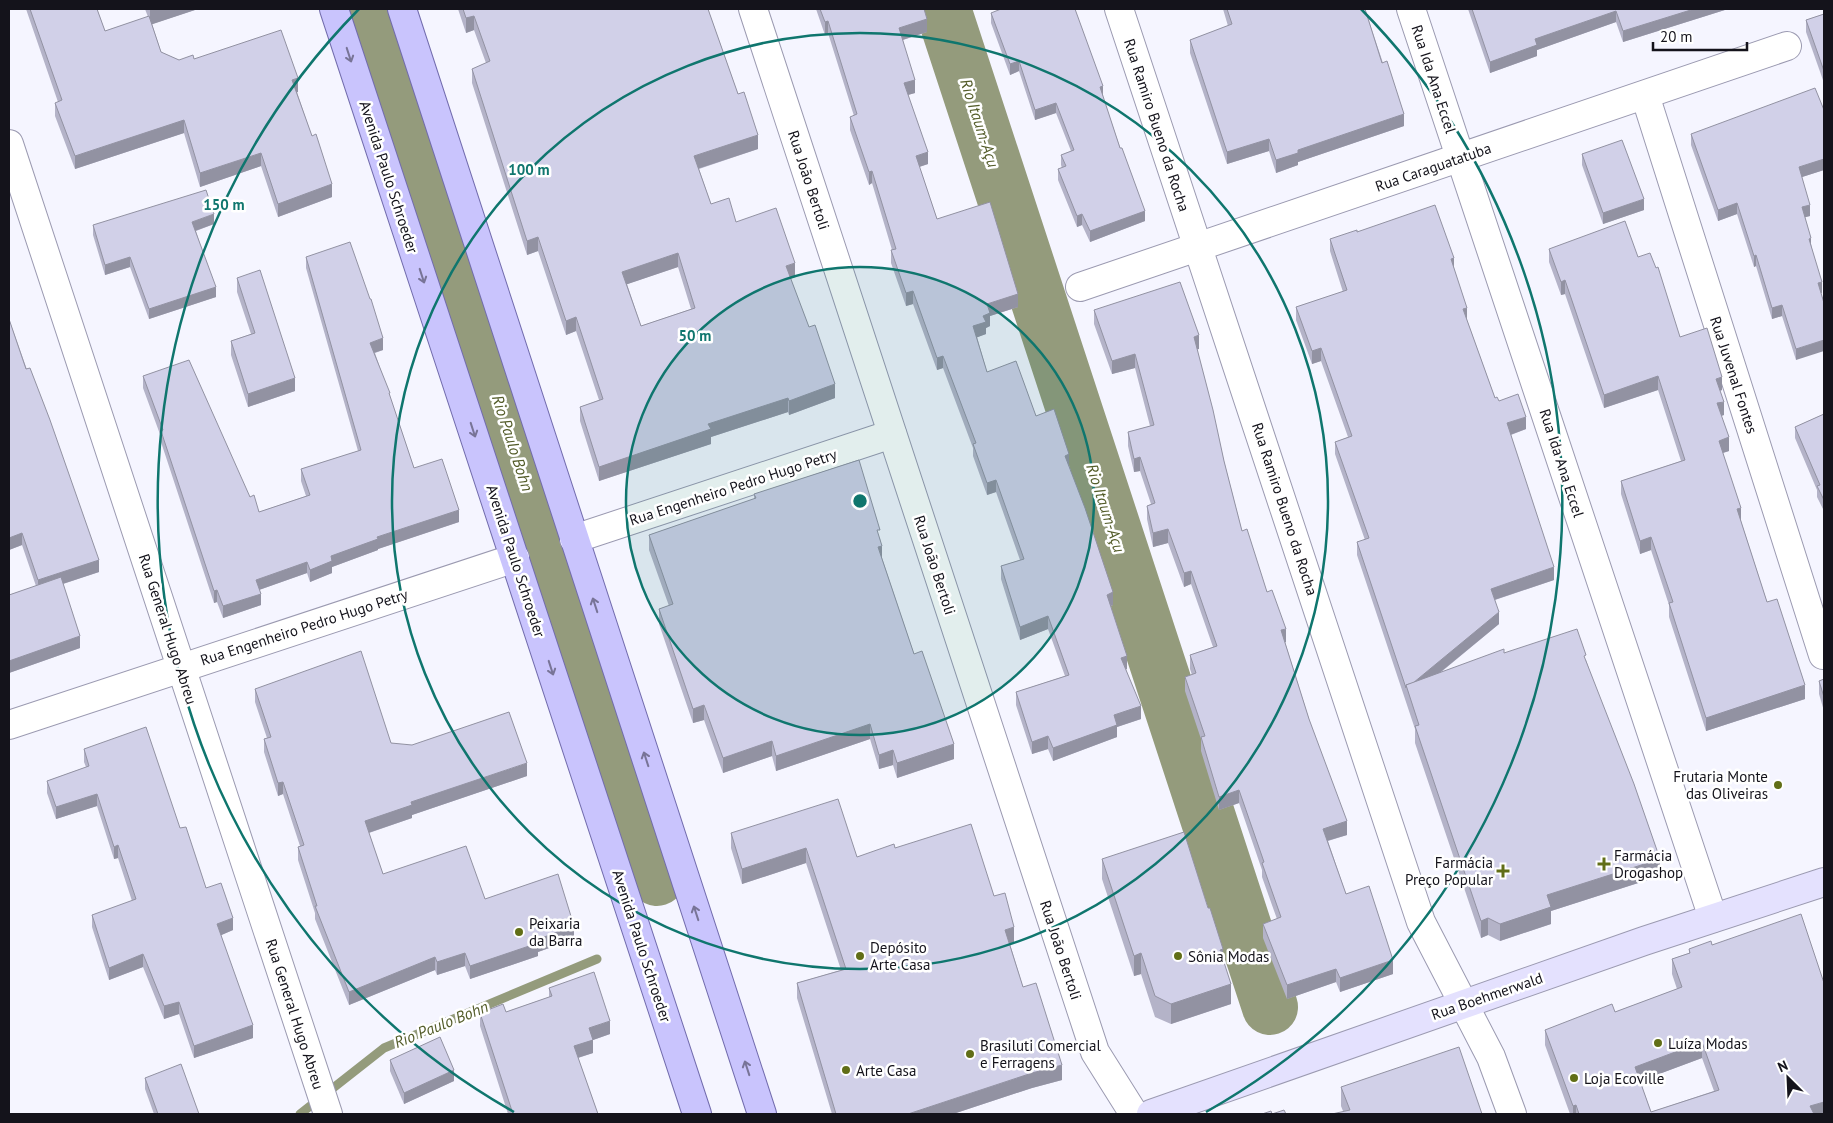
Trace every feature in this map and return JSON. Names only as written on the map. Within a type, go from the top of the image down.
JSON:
[{"type":"main road","name":"Avenida Paulo Schroeder","points":[[334,9],[697,1114]]},
{"type":"main road","points":[[402,9],[762,1114]]},
{"type":"main road","name":"Rua Boehmerwald","points":[[1151,1114],[1463,1004],[1824,882]]},
{"type":"street","name":"Rua João Bertoli","points":[[753,9],[1095,1052],[1134,1114]]},
{"type":"street","name":"Rua Ramiro Bueno da Rocha","points":[[1119,9],[1421,922],[1491,1056],[1512,1114]]},
{"type":"street","name":"Rua Ida Ana Eccel","points":[[1411,9],[1713,918]]},
{"type":"street","name":"Rua Caraguatatuba","points":[[1080,287],[1787,46]]},
{"type":"street","name":"Rua Juvenal Fontes","points":[[1645,95],[1823,655]]},
{"type":"street","name":"Rua General Hugo Abreu","points":[[9,144],[328,1114]]},
{"type":"street","name":"Rua Engenheiro Pedro Hugo Petry","points":[[574,539],[892,434]]},
{"type":"street","name":"Rua Engenheiro Pedro Hugo Petry","points":[[9,725],[515,558]]},
{"type":"building","points":[[30,9],[97,9],[105,31],[149,16],[161,52],[179,60],[193,55],[194,59],[281,30],[298,78],[292,80],[312,136],[316,134],[332,184],[278,204],[261,153],[200,173],[184,120],[75,156],[55,103],[62,100]]},
{"type":"building","points":[[463,9],[708,9],[738,94],[744,92],[758,135],[694,156],[711,204],[729,198],[736,222],[776,208],[795,263],[786,266],[809,327],[815,325],[835,384],[789,401],[788,398],[708,424],[711,429],[599,467],[580,407],[603,399],[576,317],[566,321],[538,237],[527,241],[472,69],[490,61],[474,16],[466,18]],"holes":[[[678,253],[695,308],[641,326],[622,272]]]},
{"type":"building","points":[[820,9],[924,9],[927,19],[899,28],[915,80],[904,83],[928,152],[916,156],[937,219],[990,202],[1018,294],[987,304],[990,313],[983,316],[986,322],[973,326],[987,372],[1016,361],[1036,416],[1054,409],[1069,454],[1065,456],[1085,508],[1113,592],[1107,595],[1127,656],[1121,658],[1141,706],[1114,715],[1117,725],[1053,748],[1048,736],[1032,742],[1016,692],[1069,675],[1048,616],[1020,627],[1001,566],[1024,559],[996,480],[987,483],[973,444],[976,443],[943,356],[937,358],[913,291],[906,293],[891,250],[896,249],[872,171],[869,172],[850,117],[857,114],[828,21],[825,22]]},
{"type":"building","points":[[1001,9],[1075,9],[1103,86],[1100,87],[1120,148],[1122,148],[1145,211],[1090,231],[1082,214],[1077,216],[1058,169],[1066,166],[1061,155],[1074,150],[1056,103],[1035,110],[1019,61],[1010,64],[991,13]]},
{"type":"building","points":[[1227,9],[1365,9],[1382,63],[1387,61],[1404,114],[1298,150],[1298,153],[1276,160],[1269,139],[1227,152],[1190,40],[1232,24]]},
{"type":"building","points":[[1472,9],[1694,9],[1623,31],[1616,11],[1535,39],[1537,45],[1490,62]]},
{"type":"building","points":[[1824,14],[1824,71],[1806,20]]},
{"type":"building","points":[[1815,88],[1824,110],[1824,159],[1799,167],[1810,205],[1802,207],[1822,282],[1818,283],[1824,303],[1824,340],[1796,349],[1782,305],[1772,308],[1756,255],[1754,256],[1737,203],[1718,210],[1691,134]]},
{"type":"building","points":[[1622,140],[1644,199],[1603,213],[1582,154]]},
{"type":"building","points":[[206,190],[214,214],[192,222],[216,287],[149,309],[130,257],[105,265],[93,225]]},
{"type":"building","points":[[1435,205],[1454,258],[1451,259],[1467,308],[1463,309],[1495,398],[1497,397],[1499,401],[1518,394],[1526,417],[1507,423],[1554,567],[1491,589],[1499,612],[1413,683],[1406,685],[1406,688],[1357,542],[1369,538],[1335,442],[1352,436],[1321,348],[1312,351],[1296,307],[1347,290],[1330,239],[1357,230],[1357,232]]},
{"type":"building","points":[[1625,221],[1638,257],[1650,253],[1656,268],[1658,267],[1680,337],[1707,328],[1722,377],[1716,379],[1724,402],[1717,403],[1729,437],[1719,441],[1741,508],[1737,509],[1767,602],[1777,599],[1805,685],[1706,718],[1669,603],[1673,602],[1651,537],[1640,541],[1621,481],[1685,460],[1658,376],[1604,395],[1565,280],[1561,282],[1549,249]]},
{"type":"building","points":[[350,242],[383,338],[370,343],[390,393],[414,468],[442,459],[459,510],[377,537],[378,539],[331,556],[332,561],[310,570],[307,562],[256,580],[261,594],[223,606],[217,590],[214,591],[161,431],[163,430],[143,376],[189,360],[250,497],[254,495],[259,512],[310,495],[301,469],[361,450],[306,257]]},
{"type":"building","points":[[260,270],[295,378],[248,394],[231,341],[255,333],[237,278]]},
{"type":"building","points":[[1180,282],[1199,335],[1194,337],[1242,531],[1247,529],[1267,592],[1272,590],[1286,629],[1281,630],[1309,719],[1347,821],[1323,829],[1346,894],[1369,886],[1393,960],[1340,978],[1336,969],[1287,985],[1263,924],[1281,917],[1262,863],[1264,862],[1239,790],[1219,797],[1201,737],[1205,736],[1185,677],[1196,673],[1190,655],[1217,646],[1191,571],[1184,573],[1168,529],[1153,533],[1147,506],[1155,503],[1140,457],[1134,459],[1128,432],[1154,425],[1135,354],[1112,361],[1094,310]]},
{"type":"building","points":[[9,319],[26,369],[30,368],[50,420],[99,560],[38,580],[22,533],[9,538]]},
{"type":"building","points":[[1824,414],[1824,500],[1817,486],[1820,485],[1795,427]]},
{"type":"building","points":[[859,460],[880,530],[877,530],[882,546],[878,547],[914,654],[922,651],[954,744],[897,763],[893,750],[879,755],[870,724],[776,756],[772,741],[723,758],[704,705],[693,709],[659,609],[673,604],[649,535],[756,498],[754,494]]},
{"type":"building","points":[[61,577],[80,636],[9,661],[9,595]]},
{"type":"building","points":[[1577,629],[1586,655],[1584,656],[1634,784],[1660,859],[1547,895],[1551,907],[1500,924],[1488,918],[1481,921],[1415,726],[1419,725],[1406,685],[1504,649],[1504,653]]},
{"type":"building","points":[[361,651],[391,743],[412,745],[509,712],[527,763],[411,802],[412,805],[365,821],[383,874],[466,846],[485,899],[558,874],[574,926],[536,940],[538,943],[470,966],[465,953],[437,962],[435,957],[349,992],[315,906],[317,906],[298,847],[304,845],[283,782],[278,783],[264,739],[271,737],[255,689]]},
{"type":"building","points":[[1824,679],[1824,697],[1819,681]]},
{"type":"building","points":[[146,727],[180,828],[186,827],[206,888],[221,883],[233,918],[217,924],[253,1025],[194,1046],[179,1002],[164,1006],[143,954],[109,968],[92,915],[136,899],[118,845],[114,847],[97,794],[56,807],[47,781],[89,766],[84,749]]},
{"type":"building","points":[[838,799],[857,857],[894,844],[895,848],[971,824],[994,896],[1005,893],[1014,927],[1005,930],[1023,987],[1036,983],[1062,1065],[908,1114],[836,1114],[797,983],[846,969],[806,848],[742,869],[731,833]]},
{"type":"building","points":[[1184,832],[1223,949],[1220,950],[1231,984],[1171,1004],[1155,996],[1141,953],[1134,956],[1102,859]]},
{"type":"building","points":[[1801,914],[1824,983],[1824,1102],[1810,1106],[1814,1114],[1579,1114],[1576,1105],[1573,1106],[1545,1030],[1612,1004],[1615,1012],[1682,987],[1672,959],[1690,953],[1689,949],[1711,941],[1712,945]],"holes":[[[1702,1042],[1719,1090],[1651,1112],[1635,1067]]]},
{"type":"building","points":[[594,972],[610,1021],[589,1028],[593,1040],[574,1046],[598,1114],[513,1114],[480,1013],[503,1004],[506,1012],[552,996],[549,988]]},
{"type":"building","points":[[440,1037],[454,1070],[404,1093],[390,1060]]},
{"type":"building","points":[[1459,1047],[1482,1114],[1332,1114],[1350,1110],[1341,1087]]},
{"type":"building","points":[[181,1064],[199,1114],[158,1114],[145,1078]]},
{"type":"building","points":[[1284,1110],[1286,1114],[1272,1114]]},
{"type":"waterway","name":"Rio Paulo Bohn","points":[[369,9],[657,878]]},
{"type":"waterway","name":"Rio Itaum-Açu","points":[[943,9],[1270,1007]]},
{"type":"waterway","name":"Rio Paulo Bohn","points":[[300,1114],[384,1048],[597,959]]},
{"type":"place","name":"Frutaria Monte das Oliveiras","points":[[1778,785]]},
{"type":"place","name":"Farmácia Drogashop","points":[[1604,864]]},
{"type":"place","name":"Farmácia Preço Popular","points":[[1503,871]]},
{"type":"place","name":"Peixaria da Barra","points":[[519,932]]},
{"type":"place","name":"Depósito Arte Casa","points":[[860,956]]},
{"type":"place","name":"Sônia Modas","points":[[1178,956]]},
{"type":"place","name":"Luíza Modas","points":[[1658,1043]]},
{"type":"place","name":"Brasiluti Comercial e Ferragens","points":[[970,1054]]},
{"type":"place","name":"Arte Casa","points":[[846,1070]]},
{"type":"place","name":"Loja Ecoville","points":[[1574,1078]]}]
